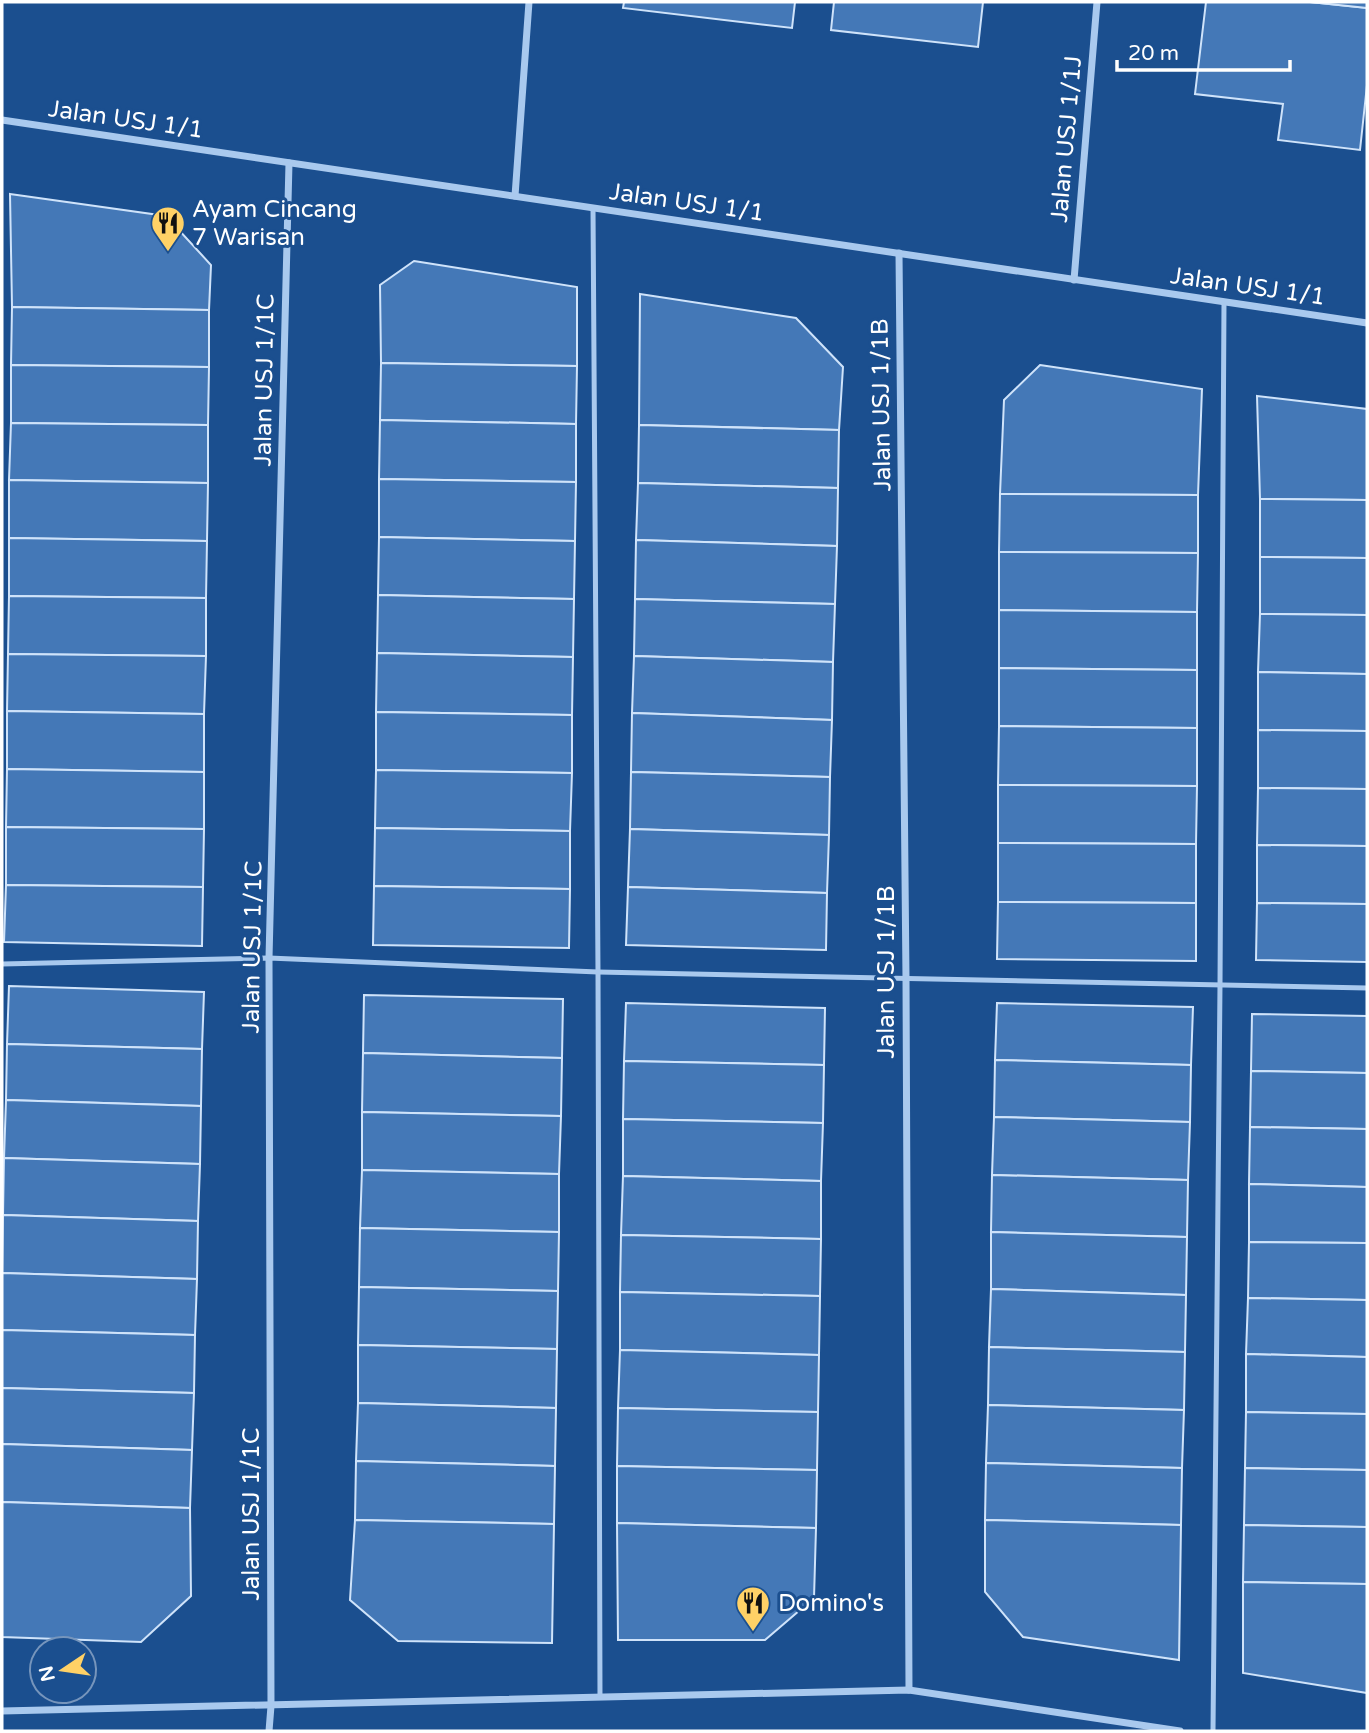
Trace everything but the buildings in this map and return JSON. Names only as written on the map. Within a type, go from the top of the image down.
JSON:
[{"type":"street","points":[[515,196],[529,2]]},
{"type":"street","name":"Jalan USJ 1/1J","points":[[1074,280],[1097,2]]},
{"type":"street","name":"Jalan USJ 1/1","points":[[2,120],[1367,323]]},
{"type":"street","name":"Jalan USJ 1/1C","points":[[269,1731],[270,958],[289,163]]},
{"type":"street","name":"Jalan USJ 1/1B","points":[[899,253],[909,1690]]},
{"type":"street","points":[[2,1711],[909,1690],[1180,1731]]},
{"type":"lane","points":[[593,208],[600,1697]]},
{"type":"lane","points":[[1213,1731],[1224,302]]},
{"type":"lane","points":[[2,964],[270,958],[598,972],[1367,988]]},
{"type":"place","name":"Ayam Cincang 7 Warisan","points":[[168,253]]},
{"type":"place","name":"Domino's","points":[[753,1633]]}]
